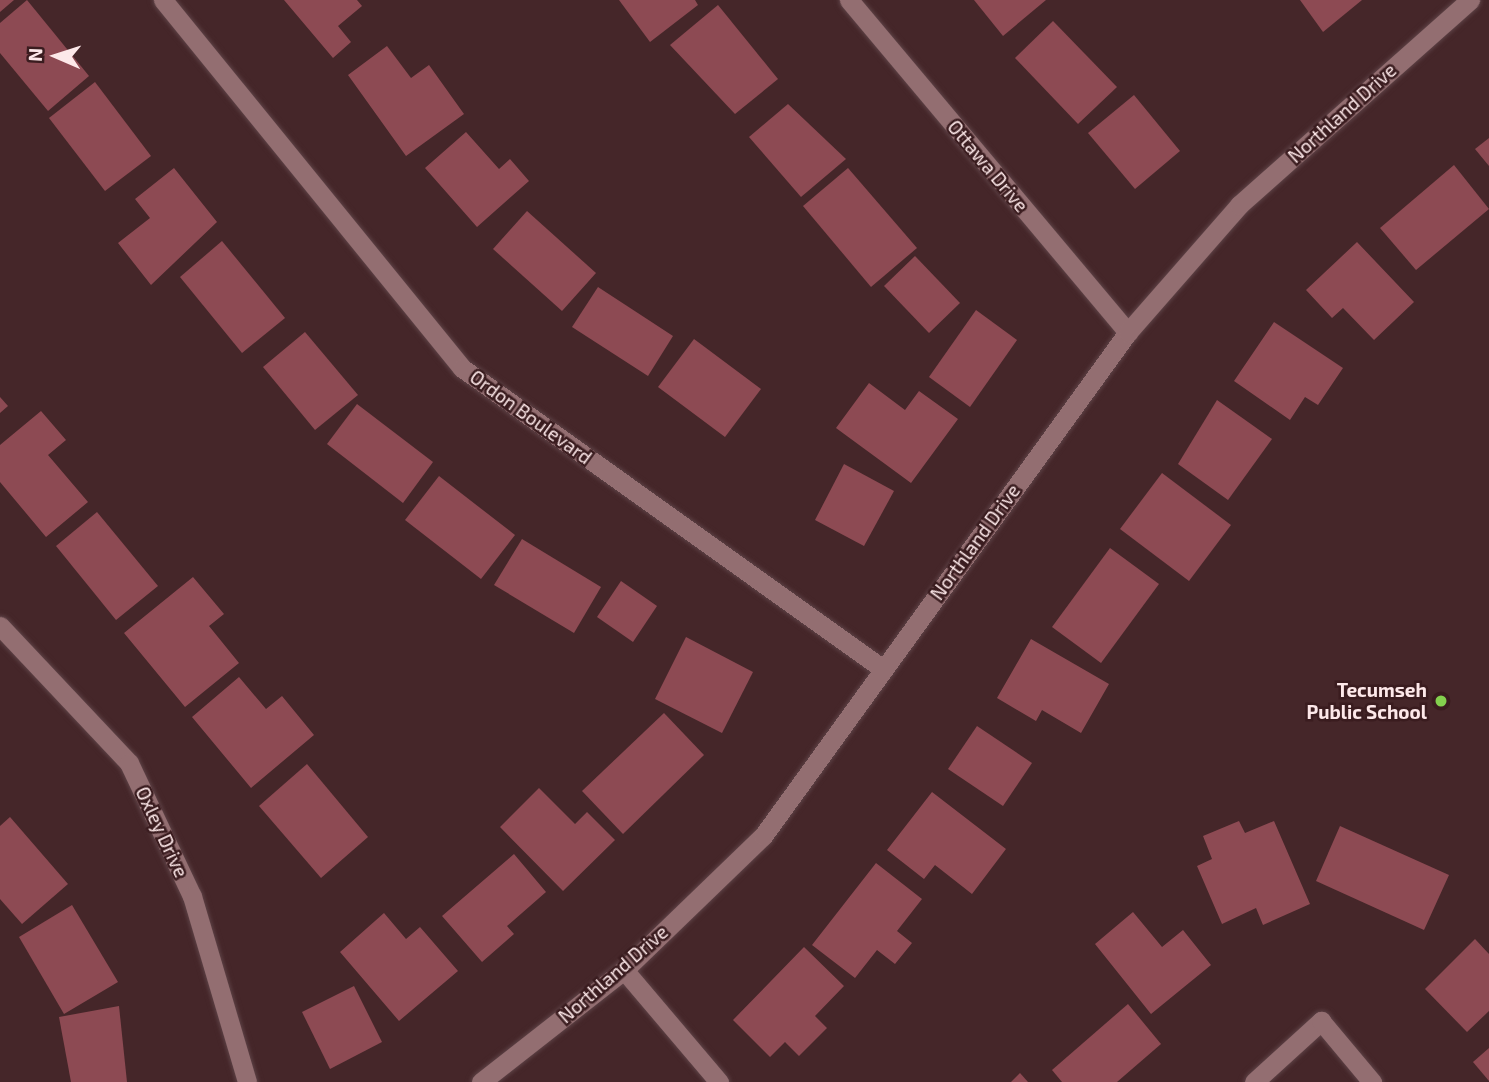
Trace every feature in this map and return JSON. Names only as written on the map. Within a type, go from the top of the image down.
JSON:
[{"type":"street","name":"Ordon Boulevard","points":[[163,0],[462,368],[883,669]]},
{"type":"street","name":"Ottawa Drive","points":[[849,0],[1128,332]]},
{"type":"street","name":"Northland Drive","points":[[481,1082],[624,970],[763,836],[1128,332],[1239,205],[1470,0]]},
{"type":"street","name":"Oxley Drive","points":[[0,626],[129,763],[192,897],[247,1082]]},
{"type":"street","points":[[624,970],[719,1082]]},
{"type":"street","points":[[1254,1082],[1321,1021],[1372,1082]]},
{"type":"building","points":[[0,0],[14,0],[0,12]]},
{"type":"building","points":[[27,0],[89,76],[48,111],[0,53],[0,23]]},
{"type":"building","points":[[284,0],[357,0],[362,6],[338,26],[351,42],[333,58]]},
{"type":"building","points":[[619,0],[695,0],[698,5],[650,42]]},
{"type":"building","points":[[974,0],[1046,0],[1003,36]]},
{"type":"building","points":[[1300,0],[1362,0],[1323,32]]},
{"type":"building","points":[[718,5],[778,79],[735,114],[670,45]]},
{"type":"building","points":[[1053,21],[1117,87],[1078,124],[1015,58]]},
{"type":"building","points":[[387,46],[411,78],[429,65],[464,114],[406,156],[348,75]]},
{"type":"building","points":[[95,82],[151,156],[105,191],[49,118]]},
{"type":"building","points":[[1134,95],[1180,151],[1135,189],[1088,133]]},
{"type":"building","points":[[788,104],[846,159],[801,197],[749,137]]},
{"type":"building","points":[[466,132],[499,169],[510,159],[529,181],[477,227],[425,168]]},
{"type":"building","points":[[1489,138],[1489,166],[1475,149]]},
{"type":"building","points":[[1454,165],[1489,209],[1416,270],[1380,228]]},
{"type":"building","points":[[174,168],[217,222],[151,285],[118,243],[150,218],[135,199]]},
{"type":"building","points":[[848,168],[917,248],[871,287],[803,206]]},
{"type":"building","points":[[527,211],[596,273],[562,311],[493,249]]},
{"type":"building","points":[[222,241],[285,318],[242,353],[180,277]]},
{"type":"building","points":[[1357,242],[1414,302],[1374,340],[1343,308],[1332,318],[1306,290]]},
{"type":"building","points":[[915,256],[960,303],[929,333],[884,286]]},
{"type":"building","points":[[598,287],[673,336],[648,376],[572,327]]},
{"type":"building","points":[[976,310],[1017,340],[970,407],[929,377]]},
{"type":"building","points":[[1274,322],[1343,368],[1318,405],[1305,397],[1290,420],[1234,381]]},
{"type":"building","points":[[305,332],[358,395],[315,430],[263,367]]},
{"type":"building","points":[[694,339],[761,389],[725,437],[658,387]]},
{"type":"building","points":[[869,383],[905,410],[919,391],[958,419],[911,483],[836,428]]},
{"type":"building","points":[[0,397],[8,406],[0,413]]},
{"type":"building","points":[[1217,400],[1272,439],[1228,500],[1178,464]]},
{"type":"building","points":[[357,404],[433,462],[403,503],[327,444]]},
{"type":"building","points":[[41,411],[66,440],[48,455],[88,502],[46,537],[0,482],[0,445]]},
{"type":"building","points":[[844,464],[894,491],[864,546],[815,520]]},
{"type":"building","points":[[1162,473],[1231,525],[1189,581],[1120,529]]},
{"type":"building","points":[[439,476],[515,535],[481,579],[405,520]]},
{"type":"building","points":[[97,512],[158,586],[116,620],[56,546]]},
{"type":"building","points":[[522,539],[601,587],[574,633],[494,585]]},
{"type":"building","points":[[1110,548],[1159,584],[1101,663],[1052,627]]},
{"type":"building","points":[[193,577],[224,614],[209,626],[239,663],[185,707],[124,633]]},
{"type":"building","points":[[621,581],[657,606],[633,642],[597,617]]},
{"type":"building","points":[[686,637],[753,672],[722,733],[655,699]]},
{"type":"building","points":[[1031,639],[1109,684],[1081,733],[1042,710],[1036,721],[997,698]]},
{"type":"building","points":[[239,677],[266,709],[282,696],[314,735],[251,788],[192,717]]},
{"type":"building","points":[[664,713],[704,755],[623,834],[582,791]]},
{"type":"building","points":[[977,726],[1032,763],[1003,806],[948,769]]},
{"type":"building","points":[[307,764],[368,837],[321,878],[259,806]]},
{"type":"building","points":[[539,788],[575,824],[587,812],[615,840],[563,891],[500,827]]},
{"type":"building","points":[[932,792],[1006,849],[972,894],[935,865],[924,879],[887,850]]},
{"type":"building","points":[[10,817],[68,884],[22,924],[0,899],[0,826]]},
{"type":"building","points":[[1239,821],[1245,833],[1274,821],[1310,904],[1263,925],[1256,908],[1222,924],[1197,866],[1212,859],[1203,836]]},
{"type":"building","points":[[1340,826],[1449,875],[1424,930],[1316,881]]},
{"type":"building","points":[[514,854],[546,892],[507,926],[514,934],[482,962],[442,916]]},
{"type":"building","points":[[876,863],[922,899],[897,931],[912,943],[895,964],[877,950],[855,978],[812,945]]},
{"type":"building","points":[[72,905],[118,982],[64,1014],[19,937]]},
{"type":"building","points":[[1133,912],[1162,947],[1183,930],[1211,965],[1151,1014],[1095,944]]},
{"type":"building","points":[[384,913],[406,939],[420,927],[458,971],[399,1021],[340,952]]},
{"type":"building","points":[[1475,939],[1489,954],[1489,1011],[1467,1032],[1425,989]]},
{"type":"building","points":[[804,947],[844,986],[815,1016],[827,1028],[799,1056],[785,1042],[770,1057],[733,1020]]},
{"type":"building","points":[[354,986],[382,1042],[330,1069],[302,1012]]},
{"type":"building","points":[[1128,1004],[1161,1044],[1117,1082],[1062,1082],[1052,1070]]},
{"type":"building","points":[[119,1006],[127,1082],[71,1082],[59,1017]]},
{"type":"building","points":[[1489,1048],[1489,1081],[1473,1062]]},
{"type":"building","points":[[1020,1073],[1028,1082],[1011,1082]]},
{"type":"place","name":"Tecumseh Public School","points":[[1441,701]]}]
